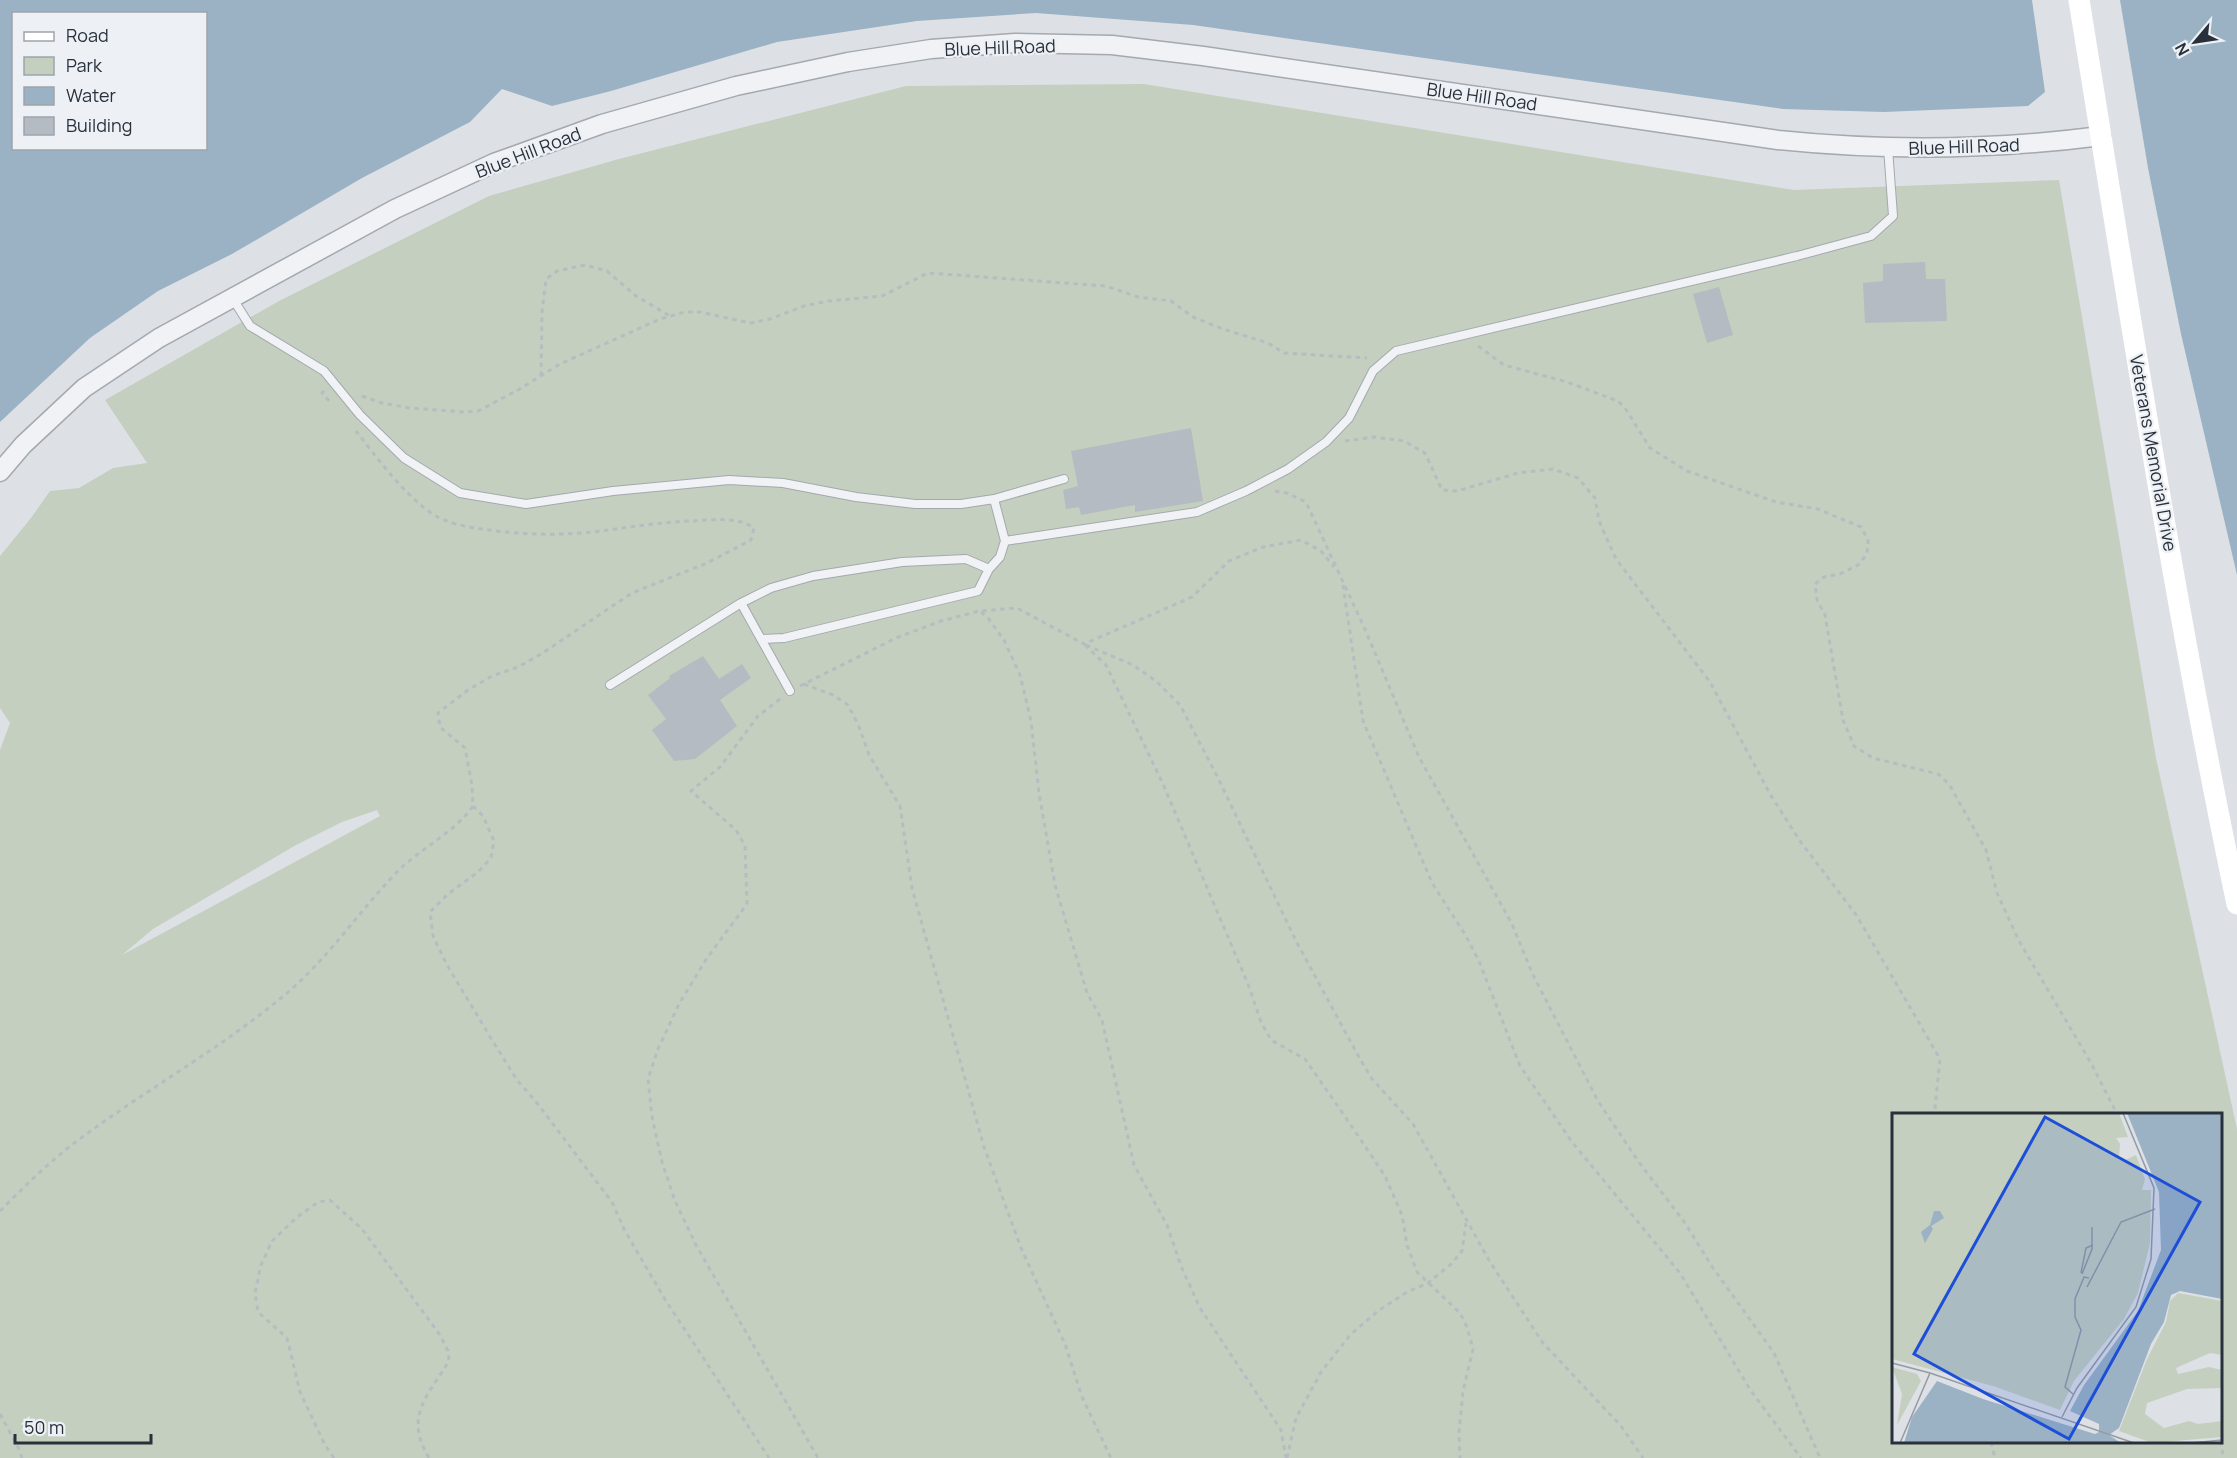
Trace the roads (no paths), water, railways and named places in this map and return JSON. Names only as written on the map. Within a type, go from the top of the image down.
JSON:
[{"type":"main road","name":"Veterans Memorial Drive","points":[[2079,0],[2166,529],[2237,904]]},
{"type":"street","name":"Blue Hill Road","points":[[0,472],[23,445],[84,388],[159,338],[405,205],[494,163],[602,124],[736,86],[848,62],[931,50],[1015,43],[1112,45],[1203,56],[1778,140],[1888,148],[2048,143],[2101,136]]},
{"type":"lane","points":[[1005,541],[1197,512],[1246,491],[1288,469],[1326,442],[1350,418],[1373,371],[1396,351],[1786,259],[1871,236],[1893,216],[1888,148]]},
{"type":"lane","points":[[232,297],[250,326],[324,371],[360,414],[404,458],[460,493],[526,504],[613,491],[729,480],[783,483],[856,497],[915,504],[962,504],[994,499],[1064,479]]},
{"type":"lane","points":[[761,639],[784,638],[978,591],[988,569],[1000,557],[1005,541],[994,499]]},
{"type":"lane","points":[[610,685],[741,603],[771,588],[813,576],[902,562],[966,559],[988,569]]},
{"type":"lane","points":[[741,603],[790,691]]},
{"type":"water","points":[[0,0],[2032,0],[2045,92],[2028,106],[1884,112],[1783,109],[1193,25],[1036,13],[917,21],[777,42],[552,106],[502,89],[470,122],[362,178],[232,254],[158,291],[90,338],[0,422]]},
{"type":"water","points":[[2120,0],[2237,0],[2237,575],[2181,334],[2148,168]]}]
